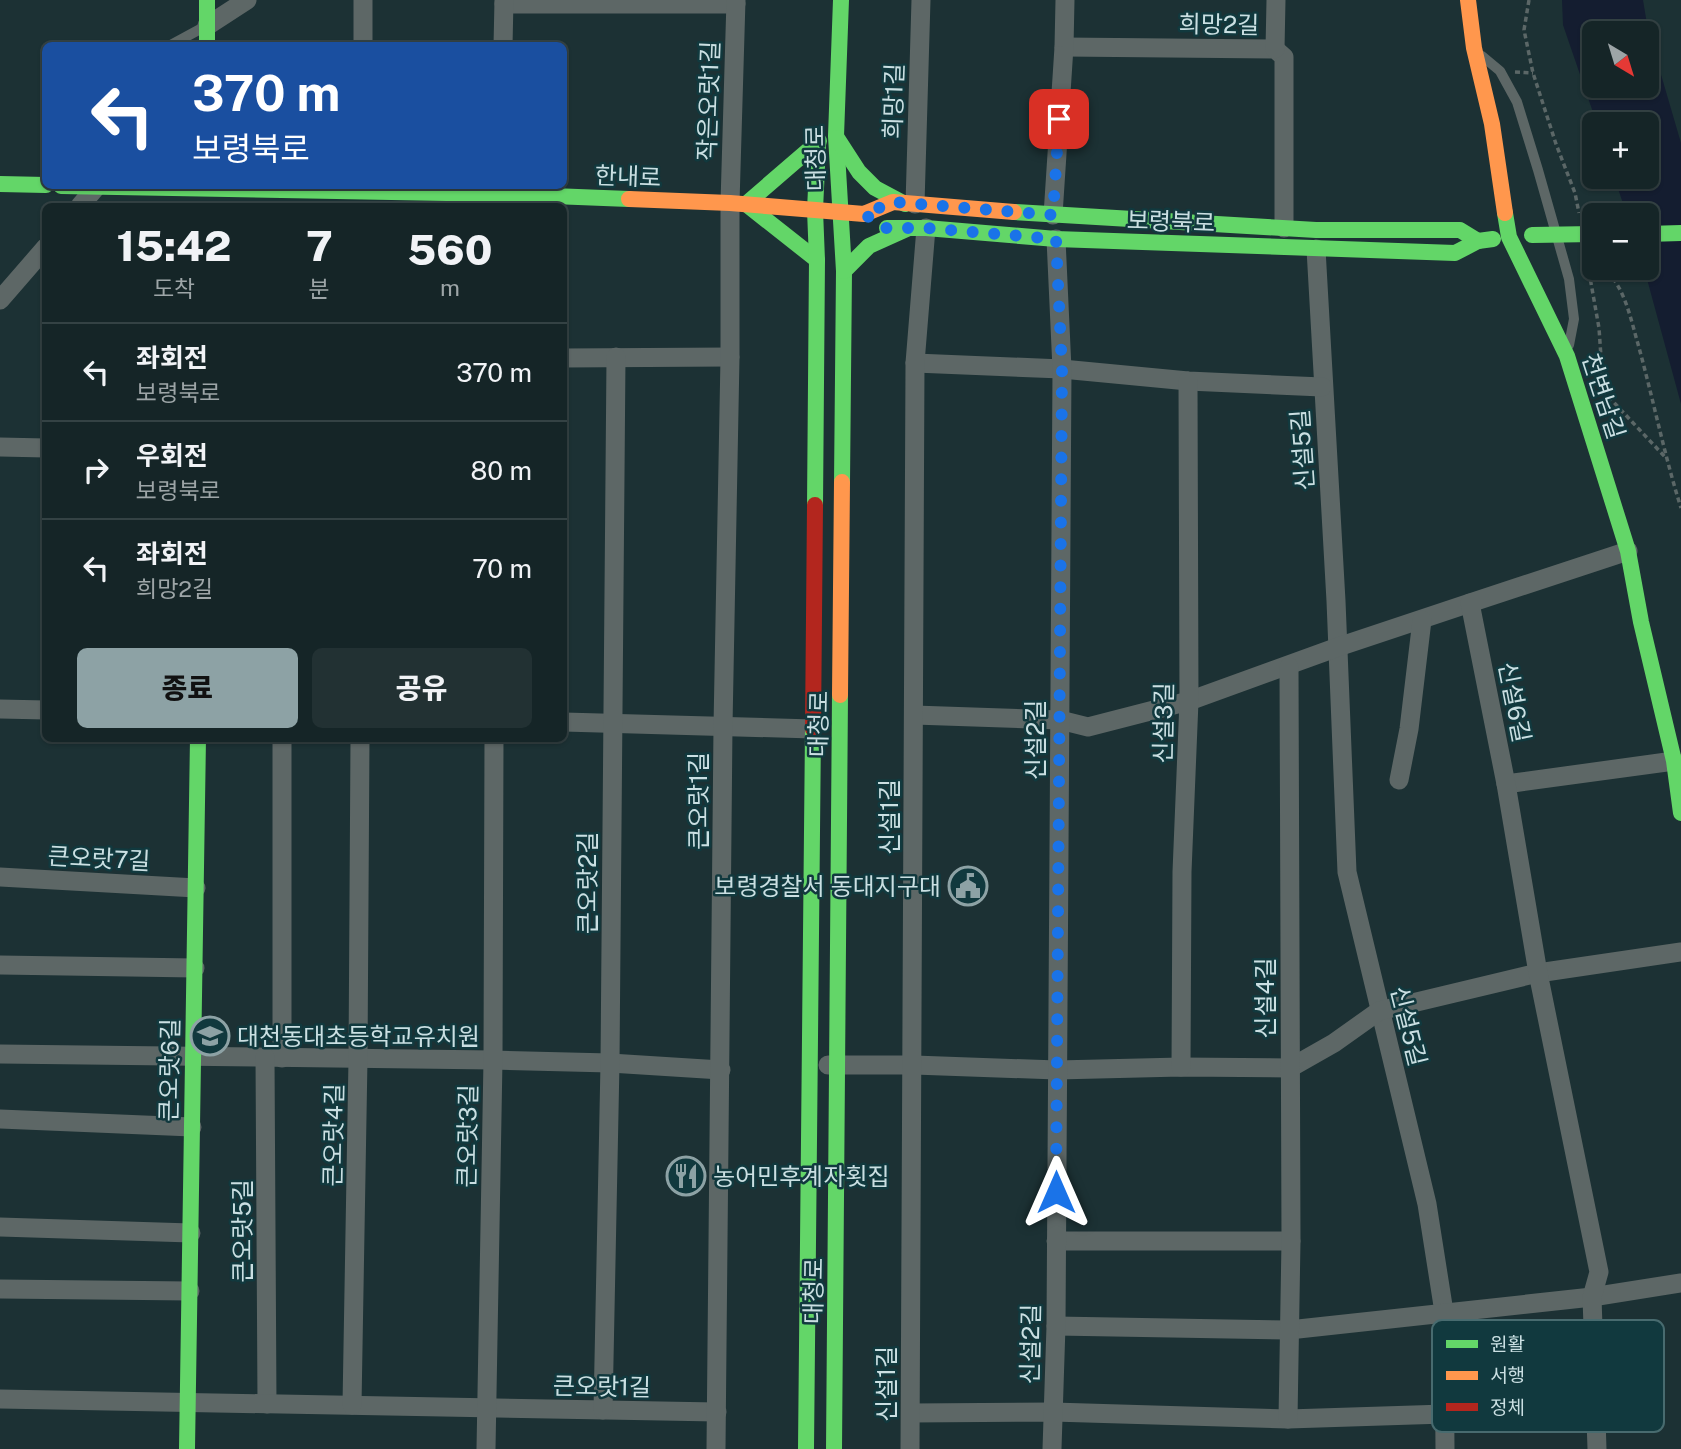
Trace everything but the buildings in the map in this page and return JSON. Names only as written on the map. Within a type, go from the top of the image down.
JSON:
[{"type":"main road","points":[[207,0],[207,36]]},
{"type":"main road","name":"대청로","points":[[834,1449],[845,271],[836,136],[841,0]]},
{"type":"main road","name":"천변남길","points":[[1468,0],[1474,48],[1493,124],[1509,237],[1567,356],[1628,551],[1641,622],[1674,761],[1681,813]]},
{"type":"main road","name":"대청로","points":[[738,203],[819,135],[815,210],[817,260],[806,1449]]},
{"type":"main road","points":[[836,136],[859,172],[875,188],[910,204]]},
{"type":"main road","points":[[0,184],[42,185]]},
{"type":"main road","name":"한내로","points":[[383,189],[738,203],[815,210]]},
{"type":"main road","name":"보령북로","points":[[864,214],[893,202],[1053,215],[1316,230],[1460,230],[1478,240]]},
{"type":"main road","points":[[738,203],[817,260]]},
{"type":"main road","name":"보령북로","points":[[815,210],[864,214],[885,228],[918,228],[1056,239],[1455,253],[1478,240],[1532,235],[1582,240]]},
{"type":"main road","points":[[845,271],[869,246],[918,228]]},
{"type":"main road","points":[[1659,234],[1681,233]]},
{"type":"main road","name":"큰오랏6길","points":[[187,1449],[198,742]]},
{"type":"street","points":[[207,36],[247,0]]},
{"type":"street","points":[[363,0],[363,42]]},
{"type":"street","name":"희망1길","points":[[910,204],[920,0]]},
{"type":"street","points":[[1053,215],[1065,0]]},
{"type":"street","points":[[1275,49],[1276,0]]},
{"type":"street","points":[[503,42],[504,2],[736,2]]},
{"type":"street","name":"작은오랏1길","points":[[736,2],[738,203]]},
{"type":"street","name":"희망2길","points":[[1064,47],[1275,49],[1284,57],[1284,228]]},
{"type":"street","points":[[83,203],[94,189]]},
{"type":"street","name":"큰오랏1길","points":[[716,1449],[723,726],[730,357],[738,203]]},
{"type":"street","name":"신설1길","points":[[911,1449],[915,363],[918,228]]},
{"type":"street","name":"신설2길","points":[[1052,1449],[1056,1326],[1062,369],[1056,239]]},
{"type":"street","name":"신설5길","points":[[1316,249],[1338,647],[1347,872],[1427,1204],[1444,1320]]},
{"type":"street","points":[[0,300],[42,252]]},
{"type":"street","name":"큰오랏2길","points":[[603,1410],[610,1063],[616,357]]},
{"type":"street","points":[[567,358],[730,357]]},
{"type":"street","points":[[915,363],[1062,369],[1188,381],[1322,387]]},
{"type":"street","name":"신설3길","points":[[1181,1067],[1182,872],[1189,701],[1188,381]]},
{"type":"street","points":[[0,447],[42,448]]},
{"type":"street","points":[[914,715],[1060,720],[1088,727],[1189,701],[1289,667],[1338,647],[1628,551]]},
{"type":"street","name":"신설6길","points":[[1470,603],[1506,784],[1538,973],[1599,1272],[1592,1297],[1593,1320]]},
{"type":"street","points":[[1399,780],[1409,729],[1422,620]]},
{"type":"street","name":"신설4길","points":[[1288,1419],[1291,1241],[1289,667]]},
{"type":"street","points":[[0,709],[42,710]]},
{"type":"street","points":[[567,722],[813,729]]},
{"type":"street","name":"큰오랏5길","points":[[267,1404],[282,742]]},
{"type":"street","name":"큰오랏4길","points":[[352,1405],[360,742]]},
{"type":"street","name":"큰오랏3길","points":[[486,1449],[493,1060],[494,742]]},
{"type":"street","points":[[1506,784],[1674,761]]},
{"type":"street","name":"큰오랏7길","points":[[0,877],[196,888]]},
{"type":"street","points":[[810,1066],[914,1065],[1057,1070],[1290,1068],[1334,1043],[1379,1011],[1538,973],[1681,952]]},
{"type":"street","points":[[0,965],[195,968]]},
{"type":"street","points":[[0,1054],[493,1060],[610,1063],[721,1070]]},
{"type":"street","points":[[0,1119],[192,1127]]},
{"type":"street","points":[[0,1227],[191,1233]]},
{"type":"street","points":[[1056,1241],[1291,1241]]},
{"type":"street","points":[[1056,1326],[1289,1330],[1592,1297],[1681,1283]]},
{"type":"street","points":[[0,1289],[190,1291]]},
{"type":"street","points":[[0,1399],[487,1408]]},
{"type":"street","name":"큰오랏1길","points":[[487,1408],[717,1412]]},
{"type":"street","points":[[911,1413],[1053,1412],[1288,1419],[1432,1414]]},
{"type":"lane","points":[[184,42],[207,36]]},
{"type":"lane","points":[[1474,48],[1500,71],[1517,102],[1538,170],[1569,278],[1574,319],[1567,356]]},
{"type":"path","points":[[1529,0],[1524,30],[1533,73],[1556,144],[1576,193],[1580,220]]},
{"type":"path","points":[[1591,280],[1606,394],[1666,458]]},
{"type":"path","points":[[1615,280],[1626,304],[1654,400],[1666,458],[1681,508]]},
{"type":"water","points":[[1562,0],[1643,0],[1646,21],[1582,21],[1582,80],[1563,25]]},
{"type":"water","points":[[1659,68],[1681,143],[1681,404],[1647,280],[1659,280],[1659,203],[1623,203],[1618,189],[1659,189],[1659,112],[1593,112],[1588,98],[1659,98]]},
{"type":"traffic: fast","points":[[207,0],[207,42]]},
{"type":"traffic: fast","points":[[841,0],[836,136],[844,271],[842,482]]},
{"type":"traffic: fast","points":[[837,138],[859,172],[875,188],[905,204]]},
{"type":"traffic: fast","points":[[817,260],[746,204],[819,141]]},
{"type":"traffic: fast","points":[[815,505],[815,210],[818,145]]},
{"type":"traffic: fast","points":[[0,184],[42,185]]},
{"type":"traffic: fast","points":[[226,189],[629,199]]},
{"type":"traffic: fast","points":[[1014,212],[1316,230],[1460,230],[1478,241]]},
{"type":"traffic: fast","points":[[1505,213],[1509,237],[1567,356],[1628,551],[1641,622],[1674,761],[1681,813]]},
{"type":"traffic: fast","points":[[887,228],[926,228],[1056,239],[1455,253],[1478,241],[1493,239]]},
{"type":"traffic: fast","points":[[844,271],[869,246],[909,228]]},
{"type":"traffic: fast","points":[[1659,234],[1681,233]]},
{"type":"traffic: fast","points":[[1532,235],[1582,234]]},
{"type":"traffic: fast","points":[[834,1449],[840,695]]},
{"type":"traffic: fast","points":[[806,1449],[813,729]]},
{"type":"traffic: fast","points":[[187,1449],[198,742]]},
{"type":"traffic: slow","points":[[1468,0],[1474,48],[1492,124],[1505,213]]},
{"type":"traffic: slow","points":[[629,199],[730,203],[864,214],[893,202],[1014,212]]},
{"type":"traffic: slow","points":[[840,695],[842,482]]},
{"type":"traffic: jam","points":[[813,729],[815,505]]},
{"type":"place","name":"보령경찰서 동대지구대","points":[[968,886]]},
{"type":"place","name":"대천동대초등학교유치원","points":[[210,1036]]},
{"type":"place","name":"농어민후계자횟집","points":[[686,1176]]},
{"type":"route","points":[[1056,1192],[1062,369],[1056,239],[926,228],[885,228],[864,214],[893,202],[1053,215],[1059,119]]}]
